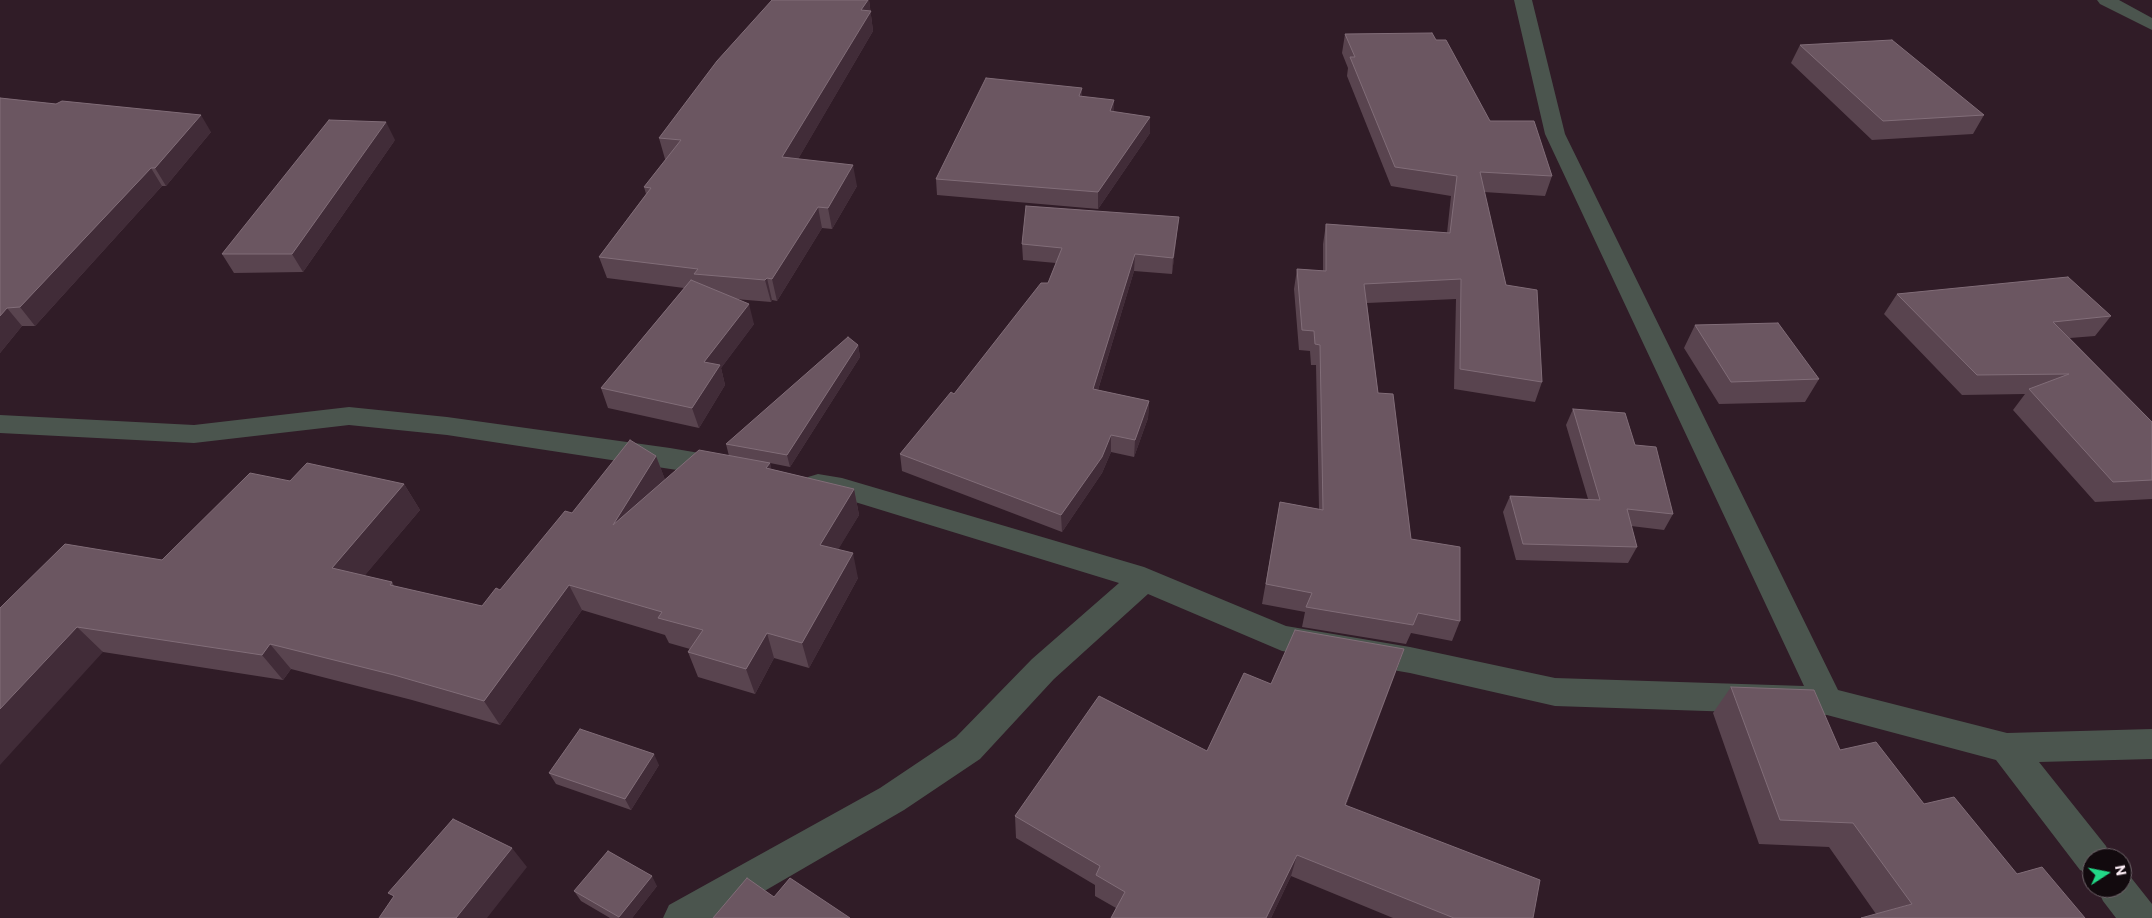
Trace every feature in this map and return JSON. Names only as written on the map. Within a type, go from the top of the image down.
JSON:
[{"type":"street","points":[[1523,0],[1555,134],[1827,701]]},
{"type":"street","points":[[2106,0],[2152,25]]},
{"type":"street","points":[[0,424],[194,434],[349,416],[447,426],[670,458],[746,471]]},
{"type":"street","points":[[794,480],[842,488],[1144,579],[1282,638],[1410,660],[1554,692],[1827,701],[2008,748],[2152,744]]},
{"type":"street","points":[[682,918],[892,799],[968,748],[1043,669],[1144,579]]},
{"type":"street","points":[[2008,748],[2084,848]]},
{"type":"street","points":[[2124,898],[2139,918]]},
{"type":"building","points":[[772,0],[868,0],[861,10],[871,11],[782,157],[853,165],[828,208],[818,207],[772,279],[694,274],[698,269],[599,257],[651,188],[644,187],[681,140],[659,138],[717,61]]},
{"type":"building","points":[[1432,33],[1436,40],[1446,40],[1490,121],[1534,121],[1552,176],[1480,172],[1506,285],[1537,290],[1542,382],[1460,369],[1461,279],[1364,284],[1378,393],[1393,394],[1411,539],[1460,547],[1460,621],[1418,613],[1413,625],[1306,607],[1312,593],[1266,584],[1280,502],[1323,510],[1320,345],[1315,344],[1314,331],[1302,330],[1297,269],[1326,271],[1326,224],[1450,233],[1457,176],[1395,167],[1350,57],[1355,57],[1345,34]]},
{"type":"building","points":[[1892,40],[1984,115],[1883,121],[1800,45]]},
{"type":"building","points":[[986,78],[1082,88],[1079,96],[1114,100],[1110,111],[1150,117],[1098,192],[936,179]]},
{"type":"building","points":[[0,98],[56,104],[62,101],[201,115],[155,168],[151,168],[20,307],[7,308],[0,316]]},
{"type":"building","points":[[329,120],[386,122],[292,254],[222,254]]},
{"type":"building","points":[[1026,206],[1179,217],[1173,258],[1135,254],[1093,389],[1149,401],[1135,440],[1111,435],[1102,457],[1061,515],[900,454],[951,392],[954,394],[1041,283],[1048,283],[1062,248],[1022,244]]},
{"type":"building","points":[[2068,277],[2111,316],[2053,322],[2152,422],[2152,480],[2113,482],[2029,389],[2069,374],[1977,375],[1897,294]]},
{"type":"building","points":[[691,280],[749,304],[704,362],[720,365],[692,408],[601,388]]},
{"type":"building","points":[[1778,323],[1819,379],[1731,382],[1695,325]]},
{"type":"building","points":[[848,337],[858,345],[787,455],[726,444]]},
{"type":"building","points":[[1573,409],[1625,413],[1635,445],[1656,447],[1673,514],[1627,509],[1637,547],[1523,544],[1510,496],[1600,500]]},
{"type":"building","points":[[630,440],[656,456],[613,525],[699,450],[770,463],[766,468],[854,489],[820,545],[853,553],[802,643],[767,633],[746,669],[688,652],[703,630],[658,618],[662,612],[569,585],[484,701],[394,675],[270,644],[262,655],[77,627],[0,709],[0,608],[65,544],[162,560],[250,473],[290,481],[307,463],[404,484],[332,568],[392,582],[390,585],[482,606],[496,588],[500,590],[565,511],[572,513]]},
{"type":"building","points":[[1295,630],[1404,649],[1345,805],[1540,880],[1533,918],[1454,918],[1297,855],[1266,918],[1111,918],[1125,892],[1096,875],[1100,866],[1015,816],[1099,696],[1207,751],[1244,673],[1271,684]]},
{"type":"building","points":[[1731,687],[1814,690],[1840,750],[1876,742],[1924,804],[1954,797],[2017,874],[2042,867],[2085,918],[1861,918],[1912,904],[1853,823],[1780,820]]},
{"type":"building","points":[[580,729],[654,754],[625,799],[549,773]]},
{"type":"building","points":[[453,819],[512,848],[456,918],[379,918],[394,896],[388,893]]},
{"type":"building","points":[[608,851],[652,876],[619,917],[574,891]]},
{"type":"building","points":[[747,878],[774,897],[790,878],[850,918],[713,918]]}]
